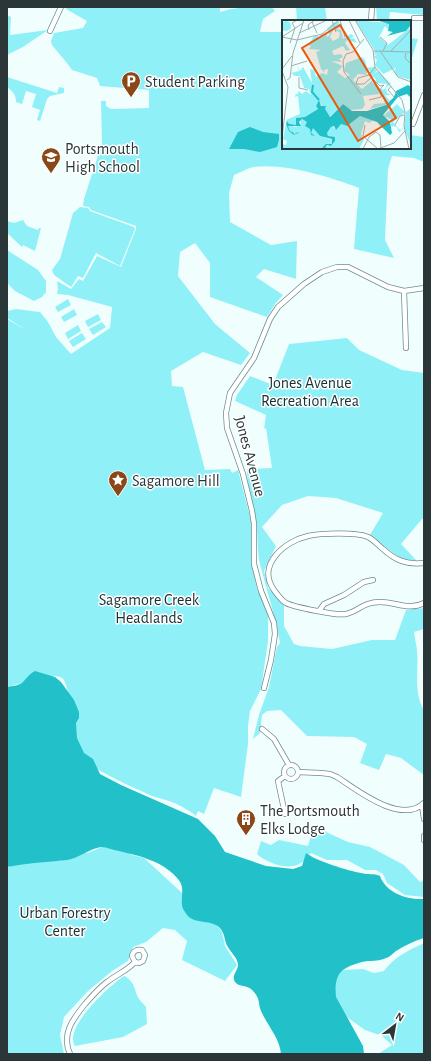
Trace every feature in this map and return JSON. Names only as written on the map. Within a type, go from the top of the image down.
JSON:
[{"type":"street","points":[[50,31],[61,7]]},
{"type":"street","points":[[371,20],[372,7]]},
{"type":"street","points":[[414,18],[424,18]]},
{"type":"street","points":[[413,124],[424,95]]},
{"type":"street","name":"Jones Avenue","points":[[264,688],[271,660],[275,634],[274,623],[259,586],[254,564],[254,524],[252,511],[243,474],[227,428],[226,413],[230,392],[254,358],[270,319],[278,307],[304,284],[322,272],[337,267],[348,267],[388,287],[404,291],[424,288]]},
{"type":"street","points":[[404,291],[406,348]]},
{"type":"street","points":[[424,563],[403,562],[386,552],[370,538],[362,535],[306,536],[285,546],[275,556],[269,566],[268,576],[271,585],[286,603],[319,611],[347,614],[367,603],[387,602],[405,607],[419,605],[424,602]]},
{"type":"street","points":[[319,611],[324,604],[344,595],[364,582],[373,580]]},
{"type":"street","points":[[262,729],[274,739],[289,765],[296,767],[298,772]]},
{"type":"street","points":[[285,776],[284,770],[289,765]]},
{"type":"street","points":[[285,776],[288,778],[294,778],[298,775],[298,772]]},
{"type":"street","points":[[298,772],[330,774],[379,803],[392,808],[404,810],[416,808],[423,804],[424,819]]},
{"type":"street","points":[[285,776],[278,781],[285,814]]},
{"type":"street","points":[[70,1054],[66,1037],[74,1017],[99,989],[135,962]]},
{"type":"green space","name":"Sagamore Creek Headlands","points":[[67,7],[220,7],[220,12],[239,8],[272,7],[275,11],[263,19],[260,32],[282,32],[282,149],[411,149],[411,135],[424,137],[424,162],[414,158],[392,156],[388,169],[385,240],[394,258],[354,249],[359,188],[307,172],[279,167],[254,167],[234,175],[229,193],[230,222],[271,245],[297,241],[296,279],[264,269],[256,277],[283,295],[267,317],[210,297],[210,263],[195,243],[180,252],[178,276],[215,324],[250,353],[241,365],[203,352],[171,371],[172,386],[183,387],[205,470],[230,469],[232,473],[238,470],[251,521],[251,561],[257,589],[268,610],[268,641],[261,689],[250,711],[248,744],[241,797],[214,788],[204,814],[198,811],[196,816],[187,809],[167,800],[152,796],[124,783],[91,765],[79,754],[77,750],[67,688],[62,678],[57,676],[43,677],[7,687],[7,319],[28,331],[7,318],[7,311],[16,309],[40,312],[48,322],[56,337],[71,354],[110,328],[112,307],[68,295],[57,294],[57,281],[71,289],[79,279],[83,281],[97,256],[121,267],[136,226],[83,206],[102,143],[101,101],[106,101],[106,106],[111,109],[149,108],[149,90],[100,86],[97,78],[72,70],[52,45],[51,41],[54,33],[83,28],[87,21],[66,9]]},
{"type":"green space","points":[[296,7],[325,7],[327,20],[297,20]]},
{"type":"green space","points":[[376,7],[424,7],[424,15],[390,12],[389,20],[377,20]]},
{"type":"green space","points":[[7,15],[11,17],[10,35],[48,30],[23,47],[7,55]]},
{"type":"green space","points":[[411,38],[418,39],[411,61]]},
{"type":"green space","points":[[7,77],[57,93],[59,87],[64,88],[64,93],[50,96],[47,99],[40,121],[37,120],[40,110],[32,107],[36,94],[26,91],[22,104],[16,102],[12,91],[7,87]]},
{"type":"green space","points":[[80,207],[88,208],[90,211],[134,227],[135,229],[120,266],[96,253],[83,278],[78,276],[71,287],[54,275],[52,270],[60,259],[73,213]]},
{"type":"green space","points":[[23,220],[27,226],[38,230],[41,228],[35,251],[23,245],[22,247],[7,233],[7,221],[14,223]]},
{"type":"green space","points":[[7,250],[38,270],[46,281],[46,292],[42,297],[34,301],[15,291],[7,283]]},
{"type":"green space","points":[[68,299],[71,305],[58,312],[55,307]]},
{"type":"green space","points":[[74,309],[77,315],[64,322],[61,317]]},
{"type":"green space","points":[[98,314],[101,320],[88,327],[85,321]]},
{"type":"green space","points":[[102,322],[106,327],[93,335],[89,329]]},
{"type":"green space","points":[[78,325],[81,331],[68,339],[65,333]]},
{"type":"green space","points":[[82,333],[86,339],[73,347],[69,341]]},
{"type":"green space","name":"Jones Avenue Recreation Area","points":[[347,338],[359,350],[402,370],[424,373],[424,518],[401,544],[417,561],[399,557],[370,535],[383,513],[336,498],[308,496],[282,505],[262,527],[276,546],[264,571],[268,588],[284,604],[284,626],[294,644],[300,646],[332,649],[372,640],[395,640],[406,610],[424,608],[424,629],[414,632],[417,650],[417,688],[424,710],[424,775],[401,758],[386,754],[379,770],[360,763],[367,744],[354,737],[307,736],[281,710],[267,711],[262,715],[260,733],[253,739],[259,715],[269,687],[277,647],[280,643],[259,560],[256,520],[249,488],[247,469],[272,468],[266,428],[264,429],[266,415],[235,401],[237,395],[250,376],[273,385],[289,344]]},
{"type":"green space","points":[[314,825],[320,825],[328,833],[348,842],[370,847],[404,865],[420,882],[424,880],[424,897],[405,895],[387,883],[383,874],[376,870],[365,870],[347,860],[327,860],[311,853],[301,863],[289,867],[271,863],[257,854],[261,841],[271,845],[279,840],[308,846]]},
{"type":"green space","name":"Urban Forestry Center","points":[[102,847],[125,851],[132,855],[144,858],[217,925],[222,932],[225,946],[237,965],[225,981],[182,960],[187,941],[175,930],[163,928],[146,942],[133,947],[128,961],[112,971],[88,991],[64,1017],[60,1035],[64,1054],[7,1054],[7,868],[13,865],[33,862],[53,860],[60,861],[78,853],[88,853]]},
{"type":"green space","points":[[424,943],[424,1054],[378,1054],[392,1045],[382,1036],[365,1030],[348,1018],[335,1001],[336,975],[344,970],[363,969],[374,973],[384,971],[392,962],[407,951]]},
{"type":"green space","points":[[125,976],[131,981],[137,996],[146,1007],[147,1024],[123,1037],[75,1046],[73,1038],[75,1029],[81,1019],[115,982]]},
{"type":"shaded area","points":[[250,127],[263,132],[279,134],[277,147],[260,152],[244,149],[229,149],[238,132]]},
{"type":"shaded area","points":[[35,671],[55,677],[61,682],[74,700],[79,712],[79,718],[76,723],[77,738],[84,753],[93,759],[100,774],[121,785],[198,819],[215,836],[225,852],[266,866],[293,869],[302,866],[306,853],[341,868],[364,874],[380,876],[387,887],[392,891],[404,897],[424,899],[424,938],[406,945],[389,957],[362,962],[344,969],[340,973],[336,982],[336,997],[363,1046],[364,1054],[281,1054],[278,1043],[262,1013],[257,996],[251,989],[238,985],[234,980],[238,962],[227,945],[220,928],[211,923],[195,920],[187,915],[182,906],[182,888],[180,882],[172,873],[151,860],[101,847],[67,860],[7,867],[7,687],[15,686],[21,683]]},
{"type":"place","name":"Student Parking","points":[[131,98]]},
{"type":"place","name":"Portsmouth High School","points":[[51,174]]},
{"type":"place","name":"Sagamore Hill","points":[[118,497]]},
{"type":"place","name":"The Portsmouth Elks Lodge","points":[[246,836]]}]
